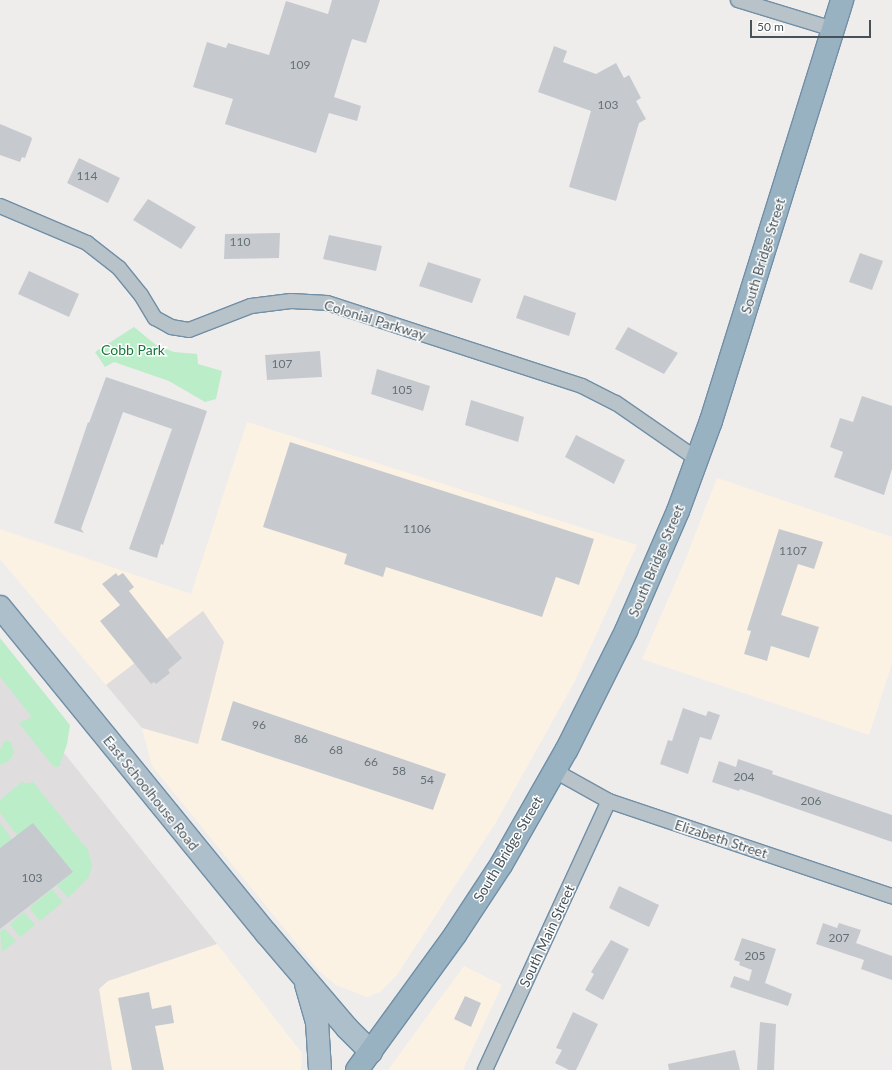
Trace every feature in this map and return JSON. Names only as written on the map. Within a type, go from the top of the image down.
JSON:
[{"type":"highway","name":"South Bridge Street","points":[[357,1070],[455,935],[501,865],[555,771],[626,630],[662,550],[697,459],[727,374],[842,0]]},
{"type":"main road","name":"East Schoolhouse Road","points":[[0,607],[106,739],[252,916],[347,1028],[371,1052]]},
{"type":"main road","name":"East Schoolhouse Road","points":[[304,977],[317,1022],[320,1070]]},
{"type":"street","points":[[738,0],[833,29]]},
{"type":"street","name":"Colonial Parkway","points":[[0,206],[87,243],[119,268],[141,295],[155,318],[171,327],[188,330],[251,306],[291,301],[327,303],[582,386],[616,404],[697,459]]},
{"type":"street","name":"Elizabeth Street","points":[[555,771],[609,801],[892,896]]},
{"type":"street","name":"South Main Street","points":[[485,1070],[609,801]]},
{"type":"shaded area","points":[[247,422],[637,545],[575,681],[495,824],[397,975],[380,992],[367,997],[336,985],[319,971],[152,766],[142,728],[0,559],[0,529],[191,594]]},
{"type":"shaded area","points":[[717,478],[892,537],[892,664],[869,735],[642,659],[684,563]]},
{"type":"shaded area","points":[[203,611],[224,642],[198,744],[142,728],[106,685]]},
{"type":"shaded area","points":[[0,673],[217,944],[108,981],[99,989],[112,1070],[0,1070]]},
{"type":"shaded area","points":[[217,944],[302,1053],[301,1070],[112,1070],[99,989],[108,981]]},
{"type":"shaded area","points":[[464,966],[502,985],[463,1070],[388,1070]]},
{"type":"green space","name":"Cobb Park","points":[[134,327],[156,345],[174,352],[197,354],[198,364],[222,371],[216,399],[205,402],[169,381],[114,362],[105,367],[95,352]]},
{"type":"green space","points":[[0,638],[70,725],[67,744],[59,767],[53,766],[19,723],[32,717],[0,677]]},
{"type":"green space","points":[[5,740],[11,742],[14,753],[9,761],[0,765],[0,750]]},
{"type":"green space","points":[[23,781],[26,784],[33,782],[88,850],[92,865],[89,877],[68,898],[57,885],[73,872],[17,835],[0,813],[0,800]]},
{"type":"green space","points":[[0,823],[12,839],[0,848]]},
{"type":"green space","points":[[52,889],[63,902],[40,921],[29,908]]},
{"type":"green space","points":[[24,912],[35,925],[20,937],[10,924]]},
{"type":"green space","points":[[4,928],[16,941],[2,952],[0,932]]},
{"type":"building","points":[[332,0],[380,0],[366,43],[352,39],[334,97],[361,106],[357,121],[329,113],[316,153],[225,124],[233,99],[193,87],[207,42],[226,48],[228,43],[269,55],[286,1],[328,14]]},
{"type":"building","points":[[554,46],[567,51],[563,62],[596,74],[616,63],[624,78],[629,75],[641,98],[636,101],[646,119],[639,123],[616,201],[569,187],[591,111],[538,92]]},
{"type":"building","points":[[0,124],[31,137],[32,139],[25,158],[22,157],[20,162],[0,155]]},
{"type":"building","points":[[79,158],[120,178],[108,203],[67,183]]},
{"type":"building","points":[[148,199],[196,227],[181,249],[133,220]]},
{"type":"building","points":[[280,233],[279,258],[224,259],[225,234]]},
{"type":"building","points":[[329,235],[382,246],[376,271],[323,259]]},
{"type":"building","points":[[860,253],[883,261],[872,290],[849,282]]},
{"type":"building","points":[[428,262],[481,279],[472,303],[419,286]]},
{"type":"building","points":[[29,271],[79,294],[69,317],[18,294]]},
{"type":"building","points":[[524,295],[576,313],[569,336],[516,318]]},
{"type":"building","points":[[628,327],[678,353],[664,374],[615,349]]},
{"type":"building","points":[[320,351],[322,377],[267,380],[265,355]]},
{"type":"building","points":[[377,369],[430,386],[423,411],[371,394]]},
{"type":"building","points":[[106,377],[207,411],[163,545],[161,544],[157,558],[129,549],[172,429],[123,412],[81,529],[84,533],[54,523],[88,422],[89,423]]},
{"type":"building","points":[[862,396],[892,406],[892,469],[884,495],[834,477],[843,452],[830,447],[840,418],[853,422]]},
{"type":"building","points":[[471,400],[524,417],[518,442],[465,425]]},
{"type":"building","points":[[576,435],[625,460],[614,484],[565,457]]},
{"type":"building","points":[[290,442],[594,539],[579,585],[556,577],[542,617],[386,567],[383,577],[344,564],[347,554],[263,527]]},
{"type":"building","points":[[779,529],[823,542],[814,569],[798,564],[781,615],[819,627],[809,658],[771,646],[767,661],[744,654],[751,631],[747,630]]},
{"type":"building","points":[[116,573],[118,576],[123,573],[134,587],[129,591],[182,658],[168,670],[170,673],[156,684],[154,682],[151,684],[100,621],[120,605],[102,584]]},
{"type":"building","points":[[233,701],[446,774],[433,810],[221,740]]},
{"type":"building","points":[[683,708],[706,716],[708,711],[720,715],[711,740],[700,737],[688,774],[660,764],[668,740],[672,741]]},
{"type":"building","points":[[738,759],[773,771],[772,774],[892,815],[892,842],[740,789],[739,791],[712,782],[719,761],[736,767]]},
{"type":"building","points":[[33,823],[73,872],[0,929],[0,848]]},
{"type":"building","points":[[619,886],[659,905],[649,927],[609,908]]},
{"type":"building","points":[[823,923],[837,928],[839,923],[861,930],[856,943],[892,956],[892,980],[861,969],[864,960],[816,944]]},
{"type":"building","points":[[742,938],[776,949],[765,983],[792,994],[788,1006],[730,987],[734,976],[749,981],[752,970],[739,965],[740,962],[734,960]]},
{"type":"building","points":[[611,940],[629,949],[603,1000],[585,990],[594,974],[591,972]]},
{"type":"building","points":[[149,992],[152,1009],[171,1005],[174,1023],[155,1026],[164,1070],[132,1070],[118,998]]},
{"type":"building","points":[[465,996],[481,1003],[471,1027],[454,1019]]},
{"type":"building","points":[[573,1012],[598,1024],[576,1070],[569,1070],[555,1063],[562,1050],[556,1048]]},
{"type":"building","points":[[760,1022],[776,1024],[774,1070],[757,1070]]},
{"type":"building","points":[[735,1050],[740,1070],[669,1070],[668,1064]]}]
